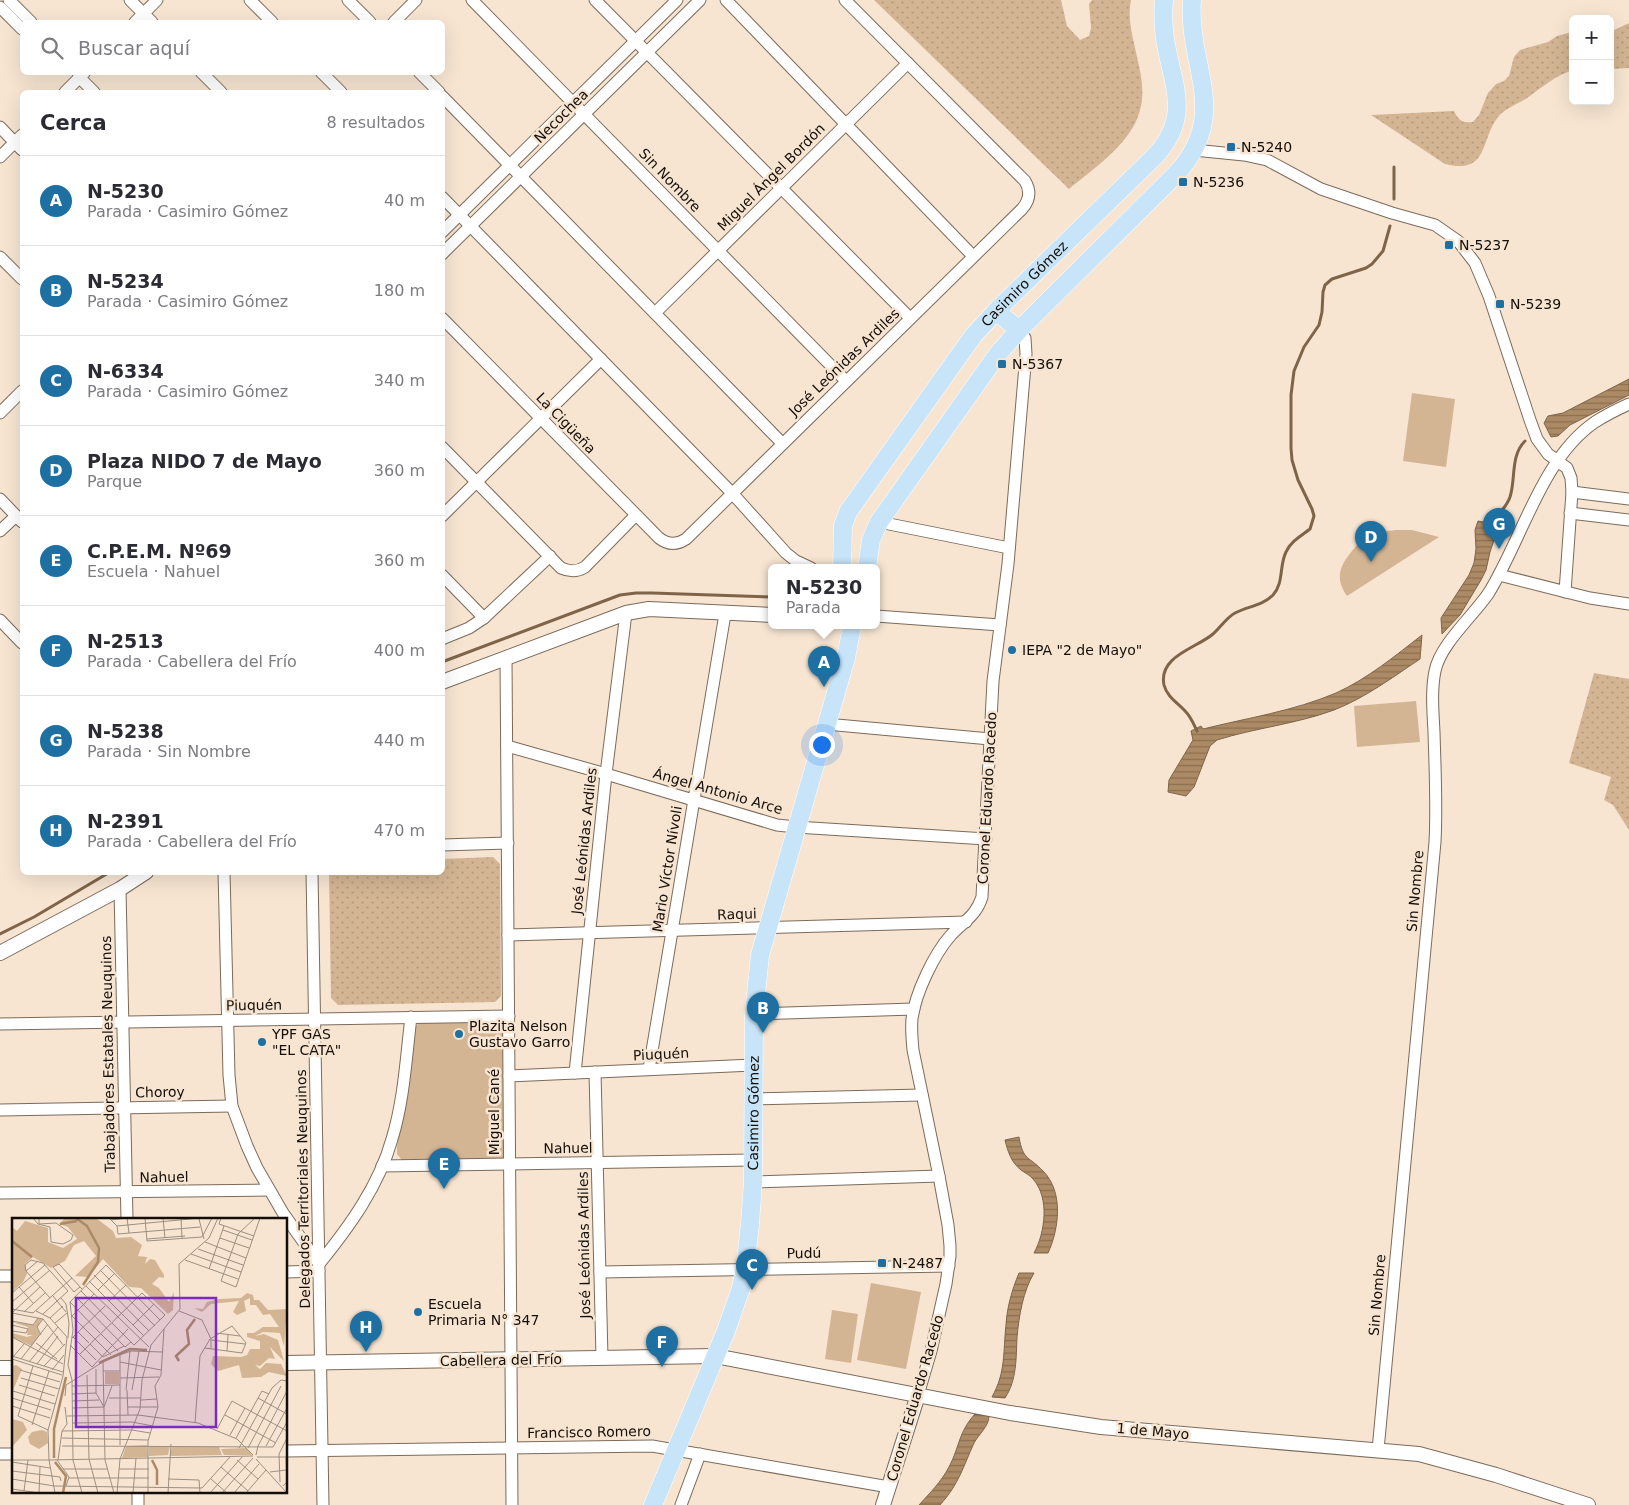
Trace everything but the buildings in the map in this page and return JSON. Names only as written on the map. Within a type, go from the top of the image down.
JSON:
[{"type":"main road","name":"Casimiro Gómez","points":[[842,564],[843,526],[848,512],[963,349],[996,311],[1165,144],[1172,133],[1176,121],[1177,106],[1176,92],[1166,48],[1164,0]]},
{"type":"main road","name":"Casimiro Gómez","points":[[867,564],[871,540],[879,522],[986,370],[1019,330],[1177,173],[1187,162],[1194,150],[1204,124],[1205,110],[1202,78],[1192,20],[1192,0]]},
{"type":"main road","points":[[1166,48],[1196,47]]},
{"type":"main road","points":[[996,311],[1019,330]]},
{"type":"main road","name":"Casimiro Gómez","points":[[653,1505],[734,1311],[745,1269],[753,1182],[754,1014],[757,969],[767,928],[847,652],[851,629]]},
{"type":"street","points":[[9,0],[29,20]]},
{"type":"street","points":[[130,0],[150,20]]},
{"type":"street","points":[[137,20],[158,0]]},
{"type":"street","points":[[250,0],[270,20]]},
{"type":"street","points":[[348,0],[368,20]]},
{"type":"street","points":[[396,20],[416,0]]},
{"type":"street","name":"Sin Nombre","points":[[472,0],[846,381]]},
{"type":"street","points":[[595,0],[910,318]]},
{"type":"street","name":"Necochea","points":[[445,229],[678,0]]},
{"type":"street","name":"Necochea","points":[[445,251],[700,0]]},
{"type":"street","points":[[726,0],[973,256]]},
{"type":"street","points":[[845,0],[908,63]]},
{"type":"street","points":[[0,7],[20,27]]},
{"type":"street","name":"Miguel Ángel Bordón","points":[[655,313],[908,63]]},
{"type":"street","name":"José Leónidas Ardiles","points":[[671,544],[682,542],[686,539],[1026,204],[1030,192],[1025,181],[908,63]]},
{"type":"street","points":[[67,90],[80,75]]},
{"type":"street","points":[[82,75],[93,90]]},
{"type":"street","points":[[204,75],[219,90]]},
{"type":"street","points":[[323,75],[332,90]]},
{"type":"street","points":[[422,75],[437,90]]},
{"type":"street","points":[[445,99],[782,443]]},
{"type":"street","points":[[0,127],[20,142],[0,158]]},
{"type":"street","points":[[1194,150],[1244,155],[1267,160],[1320,189],[1435,225],[1458,240],[1475,263],[1490,296],[1537,439],[1548,454],[1567,468],[1569,472],[1572,492],[1566,592]]},
{"type":"street","points":[[445,200],[732,493],[786,553],[802,564]]},
{"type":"street","points":[[0,257],[20,277]]},
{"type":"street","name":"La Cigüeña","points":[[445,321],[636,516],[659,538],[671,544]]},
{"type":"street","name":"Coronel Eduardo Racedo","points":[[883,1505],[931,1351],[949,1266],[950,1235],[912,1039],[912,1018],[914,1008],[937,955],[952,934],[976,911],[982,896],[994,666],[1009,548],[1026,349],[1025,338],[1019,330]]},
{"type":"street","points":[[445,513],[601,359]]},
{"type":"street","points":[[0,413],[20,396]]},
{"type":"street","name":"Sin Nombre","points":[[1378,1450],[1435,842],[1433,681],[1439,657],[1479,606],[1498,575],[1540,491],[1558,461],[1590,426],[1627,406]]},
{"type":"street","points":[[445,450],[561,568],[573,571],[585,567],[636,516]]},
{"type":"street","points":[[1572,492],[1629,498]]},
{"type":"street","points":[[0,499],[20,519],[0,531]]},
{"type":"street","points":[[1570,513],[1629,520]]},
{"type":"street","points":[[879,522],[1009,548]]},
{"type":"street","points":[[445,638],[469,628],[484,618],[550,556]]},
{"type":"street","points":[[1498,575],[1590,598],[1629,604]]},
{"type":"street","points":[[445,578],[484,618]]},
{"type":"street","points":[[445,681],[626,612],[649,609],[768,615]]},
{"type":"street","name":"José Leónidas Ardiles","points":[[575,1073],[606,774],[626,612]]},
{"type":"street","name":"Mario Víctor Nívoli","points":[[649,1069],[725,614]]},
{"type":"street","points":[[880,616],[1000,626]]},
{"type":"street","points":[[0,620],[20,641]]},
{"type":"street","name":"Miguel Cané","points":[[506,658],[512,1505]]},
{"type":"street","points":[[826,724],[990,739]]},
{"type":"street","name":"Ángel Antonio Arce","points":[[507,746],[768,823],[796,827],[986,839]]},
{"type":"street","points":[[445,845],[508,843]]},
{"type":"street","points":[[0,953],[120,890],[142,875]]},
{"type":"street","points":[[224,875],[229,1090],[232,1106],[247,1146],[268,1190],[285,1218]]},
{"type":"street","name":"Delegados Territoriales Neuquinos","points":[[312,875],[324,1505]]},
{"type":"street","name":"Trabajadores Estatales Neuquinos","points":[[120,890],[127,1218]]},
{"type":"street","name":"Raqui","points":[[508,935],[966,922]]},
{"type":"street","points":[[754,1014],[914,1008]]},
{"type":"street","name":"Piuquén","points":[[0,1024],[509,1016]]},
{"type":"street","points":[[288,1272],[319,1268],[356,1215],[382,1166],[396,1125],[411,1017]]},
{"type":"street","name":"Piuquén","points":[[509,1076],[754,1064]]},
{"type":"street","name":"José Leónidas Ardiles","points":[[595,1072],[602,1358]]},
{"type":"street","points":[[753,1099],[922,1095]]},
{"type":"street","name":"Choroy","points":[[0,1110],[232,1106]]},
{"type":"street","name":"Nahuel","points":[[382,1166],[753,1160]]},
{"type":"street","points":[[753,1182],[939,1176]]},
{"type":"street","name":"Nahuel","points":[[0,1193],[268,1190]]},
{"type":"street","points":[[288,1222],[319,1268]]},
{"type":"street","name":"Pudú","points":[[600,1272],[949,1266]]},
{"type":"street","name":"1 de Mayo","points":[[715,1356],[1032,1416],[1101,1427],[1406,1452],[1434,1457],[1496,1475],[1588,1505]]},
{"type":"street","name":"Cabellera del Frío","points":[[288,1363],[715,1356]]},
{"type":"street","name":"Francisco Romero","points":[[288,1450],[644,1446],[889,1487]]},
{"type":"street","points":[[681,1505],[700,1454]]},
{"type":"street","points":[[138,1492],[138,1505]]},
{"type":"shaded area","points":[[874,0],[1061,0],[1067,26],[1080,40],[1089,36],[1091,28],[1089,4],[1092,0],[1131,0],[1130,22],[1142,84],[1141,104],[1136,122],[1121,144],[1111,154],[1069,189]]},
{"type":"shaded area","points":[[1629,23],[1629,68],[1614,69],[1614,30]]},
{"type":"shaded area","points":[[1569,33],[1569,71],[1501,114],[1492,126],[1481,153],[1469,165],[1445,164],[1371,115],[1454,111],[1461,121],[1473,122],[1479,115],[1488,93],[1496,84],[1504,81],[1509,76],[1514,57],[1520,50],[1548,42],[1557,36]]},
{"type":"shaded area","points":[[1629,379],[1629,395],[1570,425],[1558,436],[1551,437],[1544,423],[1548,416],[1563,413]]},
{"type":"shaded area","points":[[1412,393],[1455,399],[1446,467],[1403,461]]},
{"type":"shaded area","points":[[1478,521],[1499,525],[1486,570],[1460,615],[1442,634],[1441,618],[1469,575],[1474,563],[1476,549],[1475,530]]},
{"type":"shaded area","points":[[1412,530],[1439,537],[1347,596],[1343,590],[1340,578],[1344,562],[1358,544],[1366,538],[1377,533]]},
{"type":"shaded area","points":[[1422,635],[1420,659],[1379,687],[1357,700],[1320,715],[1217,740],[1210,746],[1194,787],[1186,796],[1168,792],[1169,780],[1193,740],[1191,731],[1201,726],[1203,729],[1287,709],[1336,693],[1370,674]]},
{"type":"shaded area","points":[[1594,673],[1629,679],[1629,830],[1613,805],[1604,800],[1611,777],[1569,763]]},
{"type":"shaded area","points":[[1416,701],[1420,742],[1357,747],[1354,706]]},
{"type":"shaded area","points":[[493,857],[500,864],[501,996],[495,1002],[338,1005],[331,998],[329,875],[445,875],[445,859]]},
{"type":"shaded area","points":[[498,1020],[504,1022],[505,1157],[501,1159],[402,1160],[397,1154],[397,1146],[414,1028],[419,1023]]},
{"type":"shaded area","points":[[1019,1137],[1022,1150],[1027,1157],[1050,1180],[1057,1200],[1057,1222],[1048,1253],[1034,1253],[1043,1226],[1044,1205],[1042,1196],[1033,1179],[1012,1160],[1005,1140]]},
{"type":"shaded area","points":[[1019,1273],[1034,1273],[1024,1296],[1020,1312],[1014,1376],[1005,1398],[992,1397],[1002,1370],[1007,1312]]},
{"type":"shaded area","points":[[871,1283],[921,1292],[906,1369],[857,1360]]},
{"type":"shaded area","points":[[832,1310],[858,1314],[851,1363],[825,1359]]},
{"type":"shaded area","points":[[975,1414],[989,1416],[989,1420],[974,1443],[952,1490],[940,1505],[919,1505],[946,1472],[965,1427]]},
{"type":"waterway","points":[[1394,167],[1394,199]]},
{"type":"waterway","points":[[1197,731],[1188,714],[1165,689],[1164,675],[1167,667],[1180,654],[1213,634],[1232,615],[1269,599],[1279,585],[1284,557],[1288,548],[1296,539],[1310,529],[1314,516],[1298,480],[1292,460],[1291,395],[1294,371],[1304,347],[1319,325],[1325,285],[1332,279],[1366,268],[1372,264],[1383,251],[1390,226]]},
{"type":"waterway","points":[[1490,526],[1510,497],[1515,461],[1520,447],[1525,441]]},
{"type":"waterway","points":[[445,661],[620,595],[652,593],[768,597]]},
{"type":"waterway","points":[[0,934],[34,917],[105,875]]},
{"type":"place","name":"N-5240","points":[[1231,147]]},
{"type":"place","name":"N-5236","points":[[1183,182]]},
{"type":"place","name":"N-5237","points":[[1449,245]]},
{"type":"place","name":"N-5239","points":[[1500,304]]},
{"type":"place","name":"N-5367","points":[[1002,364]]},
{"type":"place","name":"N-5238","points":[[1499,549]]},
{"type":"place","name":"Plaza NIDO 7 de Mayo","points":[[1371,562]]},
{"type":"place","name":"IEPA \"2 de Mayo\"","points":[[1012,650]]},
{"type":"place","name":"N-5230","points":[[824,687]]},
{"type":"place","name":"N-5234","points":[[763,1033]]},
{"type":"place","name":"Plazita Nelson Gustavo Garro","points":[[459,1034]]},
{"type":"place","name":"YPF GAS \"EL CATA\"","points":[[262,1042]]},
{"type":"place","name":"C.P.E.M. Nº69","points":[[444,1189]]},
{"type":"place","name":"N-2487","points":[[882,1263]]},
{"type":"place","name":"N-6334","points":[[752,1290]]},
{"type":"place","name":"Escuela Primaria N° 347","points":[[418,1312]]},
{"type":"place","name":"N-2391","points":[[366,1352]]},
{"type":"place","name":"N-2513","points":[[662,1367]]}]
